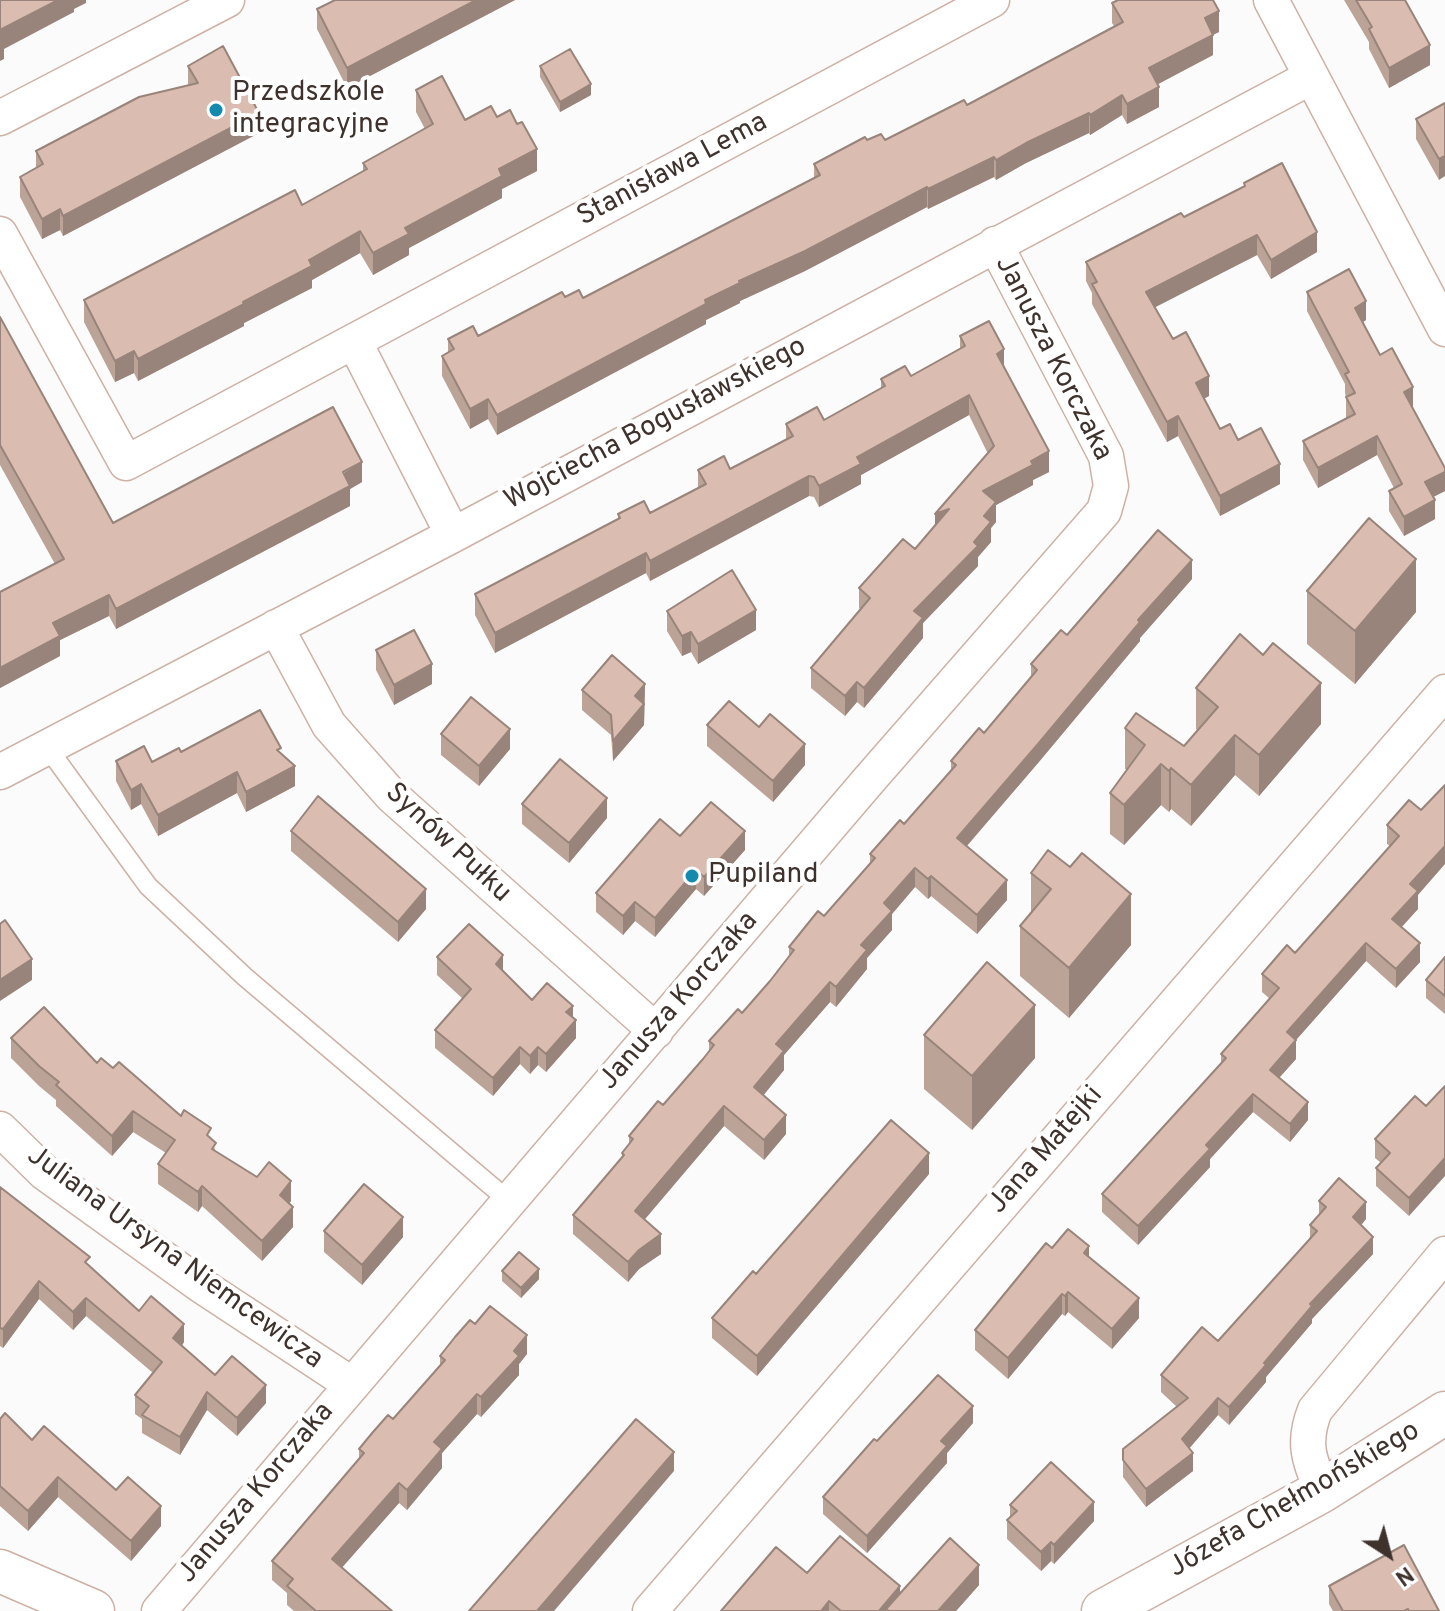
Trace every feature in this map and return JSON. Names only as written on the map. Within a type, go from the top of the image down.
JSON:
[{"type":"street","points":[[0,118],[227,0]]},
{"type":"street","name":"Stanisława Lema","points":[[0,234],[126,463],[992,0]]},
{"type":"street","points":[[1271,0],[1445,329]]},
{"type":"street","name":"Wojciecha Bogusławskiego","points":[[0,772],[453,535],[1311,77]]},
{"type":"street","name":"Janusza Korczaka","points":[[159,1611],[1104,511],[1111,486],[1106,456],[995,244]]},
{"type":"street","points":[[354,341],[453,535]]},
{"type":"street","name":"Synów Pułku","points":[[276,627],[329,725],[392,796],[656,1031]]},
{"type":"street","name":"Jana Matejki","points":[[650,1611],[1445,692]]},
{"type":"street","name":"Juliana Ursyna Niemcewicza","points":[[0,1129],[45,1173],[199,1284],[351,1384]]},
{"type":"street","points":[[1322,1491],[1309,1458],[1307,1430],[1315,1410],[1445,1254]]},
{"type":"street","name":"Józefa Chełmońskiego","points":[[1103,1611],[1322,1491],[1445,1413]]},
{"type":"street","points":[[0,1571],[93,1611]]},
{"type":"lane","points":[[47,747],[148,886],[245,977],[509,1201]]},
{"type":"building","points":[[0,0],[58,0],[0,30]]},
{"type":"building","points":[[335,0],[476,0],[347,68],[317,9]]},
{"type":"building","points":[[1118,0],[1213,0],[1219,11],[1205,18],[1213,35],[1149,68],[1159,87],[1127,104],[1122,95],[1090,115],[996,160],[994,157],[927,187],[805,251],[739,281],[705,300],[706,304],[497,415],[488,399],[470,409],[442,356],[454,349],[448,339],[473,326],[478,336],[562,292],[565,297],[579,290],[583,298],[820,175],[814,164],[865,137],[867,140],[881,134],[885,140],[964,100],[967,105],[1123,22],[1112,3]]},
{"type":"building","points":[[1356,0],[1405,0],[1430,45],[1389,68],[1369,29],[1372,27]]},
{"type":"building","points":[[223,46],[259,113],[63,216],[60,209],[42,219],[20,177],[43,164],[36,151],[139,97],[198,83],[188,66]]},
{"type":"building","points":[[570,49],[591,84],[560,102],[540,66]]},
{"type":"building","points":[[442,76],[465,120],[491,106],[497,117],[510,110],[517,124],[522,122],[537,149],[499,169],[502,176],[405,228],[409,234],[373,253],[360,231],[309,260],[312,266],[244,304],[138,359],[134,351],[115,361],[84,300],[295,190],[302,205],[367,169],[363,163],[433,124],[416,90]]},
{"type":"building","points":[[1445,103],[1445,156],[1439,159],[1416,119]]},
{"type":"building","points":[[1282,163],[1317,232],[1271,260],[1257,235],[1146,292],[1173,339],[1186,332],[1209,376],[1196,383],[1220,429],[1230,424],[1238,440],[1261,428],[1280,464],[1220,496],[1178,416],[1167,422],[1092,284],[1097,282],[1086,262],[1181,213],[1184,217]]},
{"type":"building","points":[[1349,269],[1366,301],[1355,308],[1380,355],[1392,348],[1413,387],[1404,392],[1445,468],[1445,472],[1425,482],[1435,500],[1404,517],[1389,491],[1402,484],[1377,436],[1318,468],[1303,441],[1355,414],[1346,397],[1355,393],[1345,374],[1349,372],[1307,292]]},
{"type":"building","points":[[0,317],[113,523],[333,407],[362,462],[343,472],[350,486],[116,609],[109,595],[53,623],[60,636],[0,668],[0,592],[64,559],[0,445]]},
{"type":"building","points":[[989,321],[1004,349],[997,354],[1049,451],[1031,461],[1033,465],[983,491],[996,502],[984,516],[991,522],[974,542],[978,546],[914,611],[923,618],[864,688],[857,682],[845,696],[811,668],[870,598],[859,588],[903,539],[915,549],[949,509],[935,514],[994,446],[969,395],[857,457],[861,464],[819,486],[814,477],[809,476],[650,561],[646,553],[495,633],[475,594],[620,518],[618,514],[644,501],[650,513],[706,484],[698,470],[724,456],[730,469],[793,436],[786,424],[817,407],[824,420],[885,386],[881,379],[905,366],[911,376],[965,346],[960,336]]},
{"type":"building","points":[[1369,518],[1416,559],[1355,631],[1307,591]]},
{"type":"building","points":[[1158,530],[1192,560],[1138,620],[1140,622],[957,838],[1007,880],[977,915],[931,876],[928,879],[915,868],[884,903],[892,911],[861,945],[867,950],[836,987],[830,982],[776,1044],[784,1051],[754,1087],[786,1115],[764,1140],[724,1106],[635,1211],[661,1234],[628,1262],[573,1215],[624,1155],[622,1153],[633,1139],[629,1136],[658,1101],[663,1105],[703,1059],[714,1045],[709,1041],[738,1009],[742,1013],[770,981],[794,950],[789,947],[818,911],[824,916],[875,858],[870,854],[900,820],[904,824],[956,765],[951,761],[979,728],[984,733],[1037,670],[1031,664],[1061,630],[1067,635]]},
{"type":"building","points":[[732,570],[756,610],[698,644],[691,632],[682,636],[667,611]]},
{"type":"building","points":[[414,630],[432,664],[394,685],[376,650]]},
{"type":"building","points":[[1240,634],[1263,655],[1273,643],[1321,683],[1259,755],[1235,735],[1191,785],[1171,768],[1169,771],[1161,764],[1124,805],[1110,793],[1145,745],[1125,728],[1136,713],[1184,746],[1218,707],[1196,688]]},
{"type":"building","points":[[612,655],[645,684],[635,696],[644,704],[613,741],[611,715],[582,690]]},
{"type":"building","points":[[471,697],[510,729],[479,766],[441,734]]},
{"type":"building","points":[[729,701],[759,727],[770,714],[805,744],[773,781],[707,725]]},
{"type":"building","points":[[260,710],[281,748],[277,750],[295,766],[246,792],[237,772],[158,815],[141,784],[131,790],[116,761],[144,746],[152,762],[179,748],[181,752]]},
{"type":"building","points":[[560,759],[607,798],[569,843],[522,804]]},
{"type":"building","points":[[1445,785],[1445,846],[1410,884],[1418,891],[1392,919],[1420,943],[1396,969],[1366,943],[1287,1032],[1296,1040],[1270,1070],[1308,1102],[1290,1124],[1253,1094],[1206,1145],[1210,1149],[1138,1226],[1102,1194],[1226,1058],[1221,1054],[1279,988],[1262,974],[1287,945],[1295,953],[1399,836],[1387,825],[1409,800],[1421,810]]},
{"type":"building","points":[[318,796],[426,889],[398,922],[291,831]]},
{"type":"building","points":[[711,802],[745,831],[704,877],[696,870],[655,918],[635,902],[623,916],[596,893],[660,819],[680,836]]},
{"type":"building","points":[[1048,850],[1070,867],[1082,853],[1131,894],[1069,968],[1020,926],[1051,889],[1031,873]]},
{"type":"building","points":[[5,920],[32,959],[0,980],[0,924]]},
{"type":"building","points":[[469,924],[503,955],[496,964],[532,1000],[547,983],[573,1006],[566,1012],[576,1020],[546,1054],[538,1047],[530,1056],[520,1047],[493,1078],[435,1030],[471,989],[437,957]]},
{"type":"building","points":[[1445,957],[1445,996],[1426,980]]},
{"type":"building","points":[[987,962],[1035,1005],[972,1076],[924,1035]]},
{"type":"building","points":[[44,1007],[97,1063],[101,1058],[113,1068],[119,1062],[181,1116],[184,1110],[211,1128],[207,1135],[216,1143],[212,1149],[257,1177],[269,1162],[291,1181],[280,1195],[293,1207],[262,1241],[202,1186],[198,1192],[158,1164],[175,1140],[133,1111],[112,1136],[11,1038]]},
{"type":"building","points":[[1445,1086],[1445,1158],[1409,1198],[1376,1168],[1390,1153],[1375,1139],[1415,1096],[1426,1106]]},
{"type":"building","points":[[891,1120],[929,1153],[757,1356],[712,1318],[753,1271],[756,1274]]},
{"type":"building","points":[[1339,1178],[1366,1202],[1353,1217],[1373,1237],[1310,1304],[1312,1306],[1264,1363],[1266,1365],[1229,1407],[1218,1398],[1182,1439],[1193,1453],[1146,1489],[1123,1460],[1123,1449],[1188,1398],[1161,1375],[1202,1327],[1218,1341],[1317,1231],[1310,1225],[1326,1207],[1319,1201]]},
{"type":"building","points":[[364,1184],[403,1217],[362,1265],[324,1231]]},
{"type":"building","points":[[0,1187],[90,1257],[85,1262],[139,1311],[151,1296],[184,1324],[173,1338],[215,1375],[232,1356],[266,1385],[237,1418],[207,1392],[180,1437],[142,1415],[149,1406],[135,1395],[162,1362],[86,1298],[73,1312],[39,1281],[3,1329],[0,1328]]},
{"type":"building","points":[[1068,1229],[1089,1246],[1084,1253],[1139,1298],[1112,1329],[1068,1292],[1065,1296],[1062,1294],[1008,1358],[975,1330],[1046,1243],[1052,1248]]},
{"type":"building","points":[[519,1252],[539,1269],[521,1288],[502,1271]]},
{"type":"building","points":[[490,1306],[527,1335],[514,1351],[519,1356],[481,1397],[477,1394],[434,1442],[442,1449],[407,1490],[399,1483],[332,1559],[392,1611],[316,1611],[287,1586],[293,1579],[272,1561],[364,1453],[359,1449],[373,1432],[388,1415],[393,1419],[445,1360],[440,1356],[455,1337],[470,1320],[475,1324]]},
{"type":"building","points":[[938,1375],[973,1406],[941,1441],[947,1446],[867,1536],[823,1497],[874,1439],[877,1441]]},
{"type":"building","points":[[5,1413],[32,1440],[44,1426],[116,1490],[128,1477],[161,1506],[131,1541],[58,1477],[28,1511],[0,1486],[0,1419]]},
{"type":"building","points":[[636,1419],[674,1452],[537,1611],[469,1611]]},
{"type":"building","points":[[1051,1462],[1094,1502],[1054,1545],[1051,1542],[1041,1552],[1007,1520],[1017,1511],[1010,1505]]},
{"type":"building","points":[[840,1536],[900,1586],[879,1611],[841,1611],[829,1601],[821,1611],[721,1611],[776,1547],[807,1573]]},
{"type":"building","points":[[950,1538],[979,1565],[938,1611],[886,1609]]},
{"type":"building","points":[[1404,1545],[1439,1611],[1343,1611],[1329,1586]]},
{"type":"place","name":"Przedszkole integracyjne","points":[[216,110]]},
{"type":"place","name":"Pupiland","points":[[692,876]]}]
